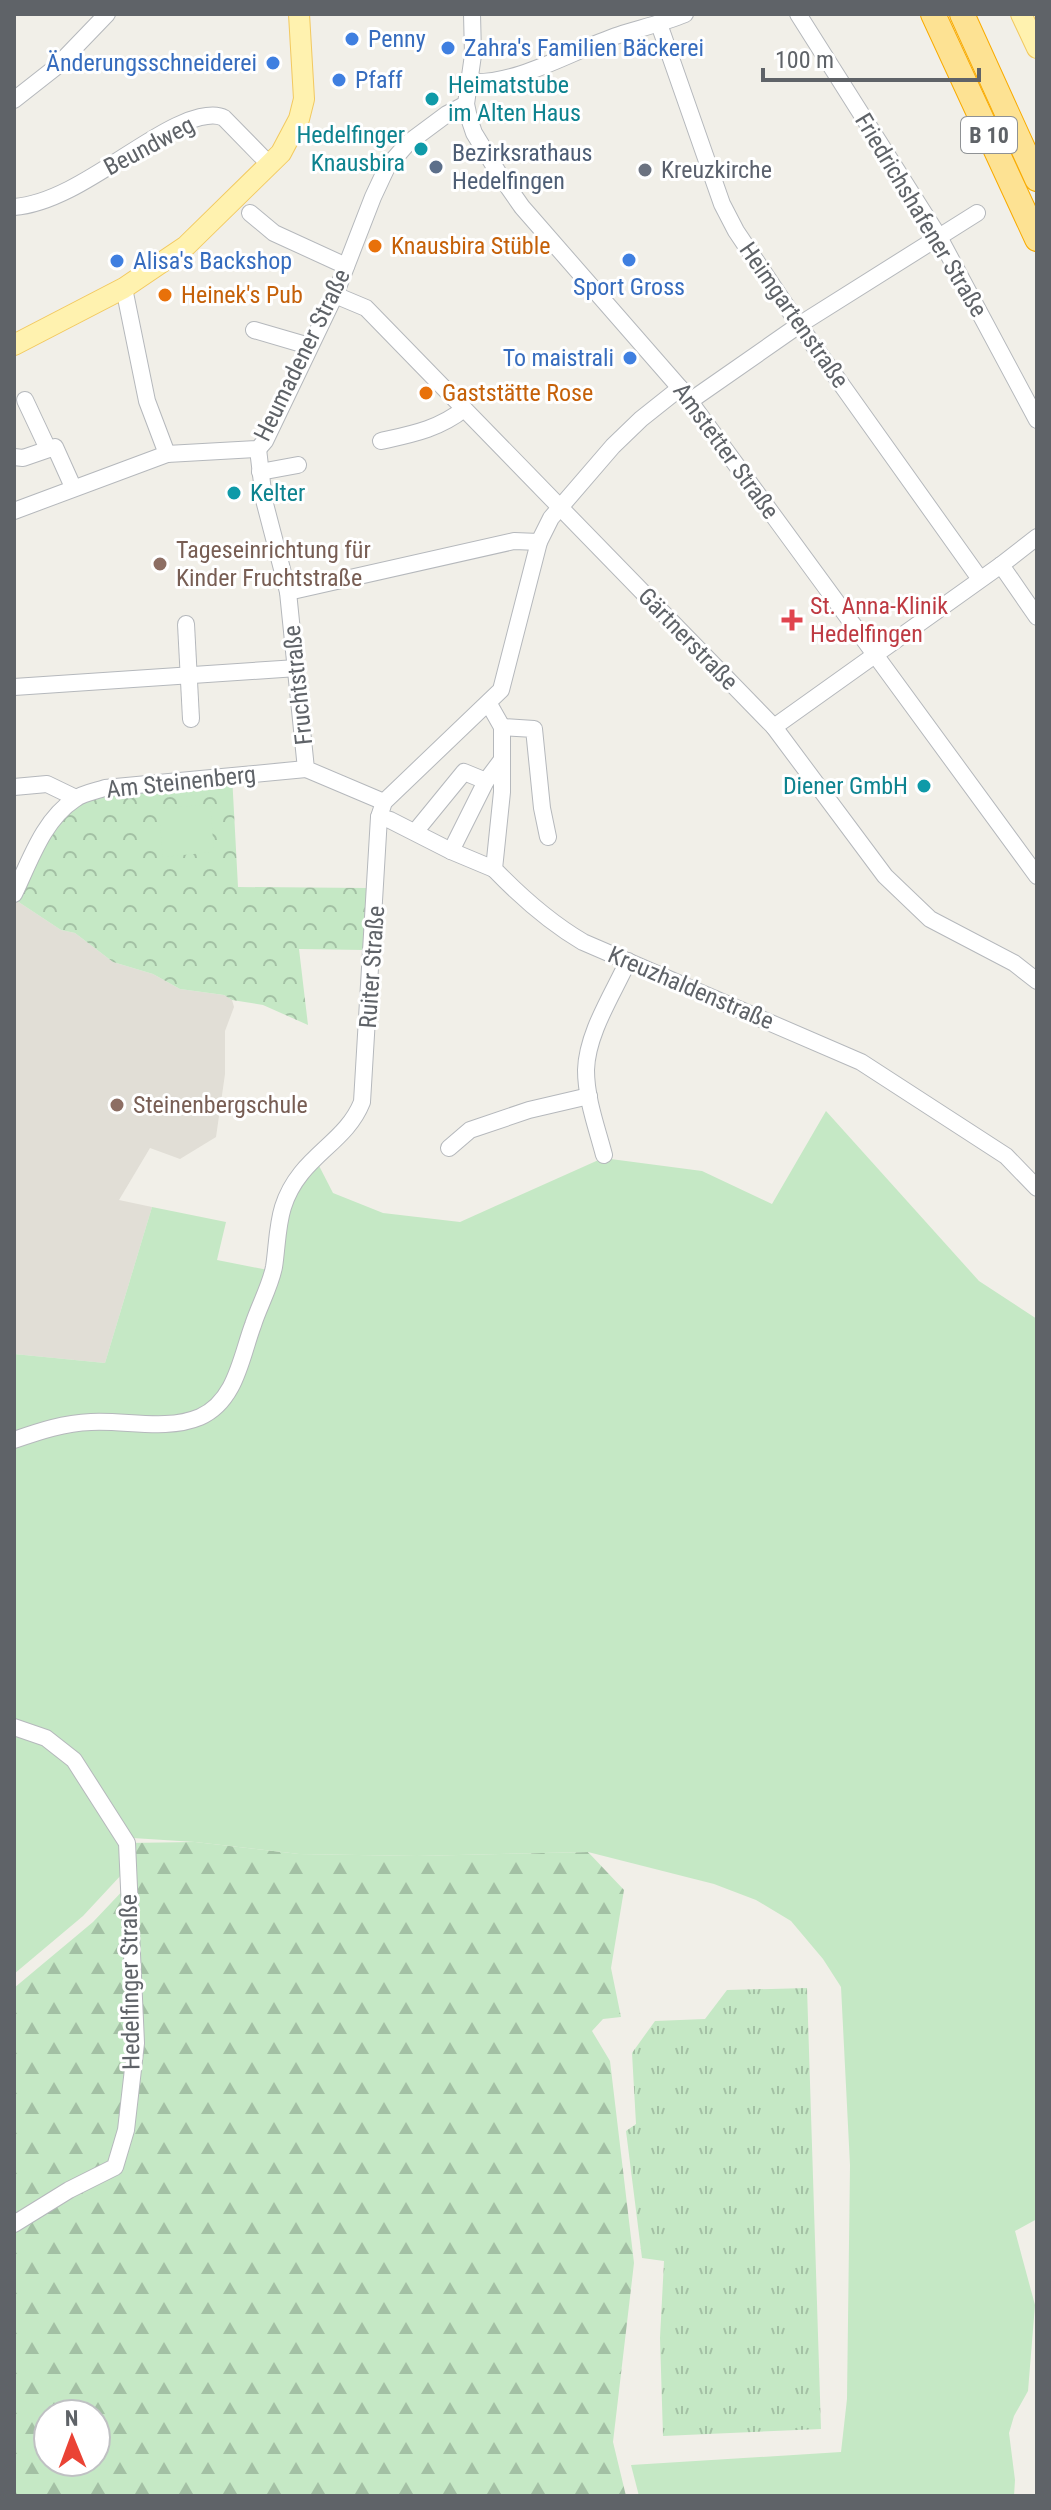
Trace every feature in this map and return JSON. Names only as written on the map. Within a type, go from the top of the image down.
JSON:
[{"type":"highway","name":"B 10","points":[[919,14],[922,19],[937,23],[1037,239]]},
{"type":"highway","name":"B 10","points":[[962,14],[1037,179]]},
{"type":"main road","points":[[14,345],[124,288],[186,246],[270,165],[290,137],[302,109],[299,14]]},
{"type":"main road","points":[[1021,14],[1037,48]]},
{"type":"street","points":[[14,100],[56,67],[107,14]]},
{"type":"street","points":[[466,104],[473,55],[472,14]]},
{"type":"street","points":[[470,82],[501,80],[620,34],[685,14]]},
{"type":"street","name":"Friedrichshafener Straße","points":[[798,14],[939,237],[1037,420]]},
{"type":"street","name":"Heimgartenstraße","points":[[659,24],[722,204],[736,231],[980,579]]},
{"type":"street","name":"Heumadener Straße","points":[[14,511],[167,454],[258,449],[265,441],[335,295],[373,197],[392,160],[408,143],[466,104]]},
{"type":"street","name":"Amstetter Straße","points":[[466,104],[474,133],[522,207],[685,394],[1037,876]]},
{"type":"street","name":"Beundweg","points":[[14,207],[37,204],[107,169],[175,126],[203,117],[218,115],[224,118],[270,165]]},
{"type":"street","points":[[250,213],[274,233],[346,266]]},
{"type":"street","points":[[382,810],[501,690],[539,542],[551,518],[622,437],[685,394],[977,213]]},
{"type":"street","points":[[124,288],[147,401],[167,454]]},
{"type":"street","name":"Gärtnerstraße","points":[[335,295],[366,308],[774,727],[885,876],[916,907],[930,919],[1014,963],[1037,981]]},
{"type":"street","points":[[254,330],[309,346]]},
{"type":"street","points":[[25,400],[48,449]]},
{"type":"street","points":[[381,441],[431,429],[464,409]]},
{"type":"street","points":[[14,457],[23,458],[55,447],[73,487]]},
{"type":"street","name":"Fruchtstraße","points":[[258,449],[264,500],[288,592],[306,769],[451,851]]},
{"type":"street","points":[[260,472],[298,465]]},
{"type":"street","points":[[774,727],[1037,537]]},
{"type":"street","points":[[288,592],[514,541],[539,542]]},
{"type":"street","points":[[1001,565],[1037,617]]},
{"type":"street","points":[[186,624],[191,719]]},
{"type":"street","points":[[14,687],[297,668]]},
{"type":"street","points":[[489,704],[502,727],[502,792],[494,869]]},
{"type":"street","points":[[502,727],[534,729],[548,837]]},
{"type":"street","points":[[451,851],[486,781],[501,761]]},
{"type":"street","name":"Am Steinenberg","points":[[16,886],[46,830],[76,798],[105,788],[306,769]]},
{"type":"street","points":[[415,832],[464,772],[486,781]]},
{"type":"street","points":[[14,787],[47,784],[76,798]]},
{"type":"street","name":"Ruiter Straße","points":[[14,1440],[70,1424],[173,1423],[206,1413],[227,1395],[238,1373],[273,1271],[282,1208],[294,1181],[314,1156],[356,1118],[362,1102],[382,810]]},
{"type":"street","name":"Kreuzhaldenstraße","points":[[451,851],[494,869],[557,927],[583,942],[861,1062],[1006,1156],[1037,1188]]},
{"type":"street","points":[[604,1155],[589,1096],[586,1070],[590,1043],[628,961]]},
{"type":"street","points":[[449,1148],[470,1130],[529,1110],[589,1096]]},
{"type":"street","name":"Hedelfinger Straße","points":[[14,1727],[46,1738],[74,1760],[127,1843],[136,2043],[126,2130],[115,2167],[69,2190],[14,2224]]},
{"type":"shaded area","name":"Steinenbergschule","points":[[14,899],[61,930],[75,933],[113,962],[153,974],[180,989],[224,995],[232,1000],[234,1007],[225,1031],[225,1074],[216,1137],[180,1159],[150,1148],[119,1200],[152,1207],[105,1363],[14,1354]]},
{"type":"green space","points":[[232,775],[238,887],[367,888],[364,950],[299,949],[308,1025],[263,1005],[232,1000],[224,995],[180,989],[153,974],[113,962],[75,933],[61,930],[14,899],[20,882],[76,798]]},
{"type":"green space","points":[[210,804],[214,852],[163,857],[159,809]]},
{"type":"green space","points":[[826,1111],[979,1281],[1037,1319],[1037,2219],[1015,2231],[1035,2305],[1028,2391],[1014,2416],[1009,2433],[1014,2496],[639,2496],[631,2465],[841,2452],[847,2399],[850,2165],[841,1987],[823,1959],[791,1921],[756,1900],[714,1884],[588,1852],[417,1856],[299,1854],[117,1837],[123,1873],[83,1916],[14,1974],[14,1354],[105,1363],[152,1207],[226,1222],[217,1260],[273,1271],[282,1208],[314,1156],[333,1193],[383,1213],[460,1222],[603,1158],[702,1171],[772,1204]]},
{"type":"green space","points":[[195,1842],[299,1854],[417,1856],[588,1852],[624,1890],[611,1968],[621,2017],[603,2019],[592,2031],[610,2061],[634,2263],[613,2442],[626,2496],[14,2496],[14,1988],[93,1922],[129,1884],[127,1843]]},
{"type":"green space","points":[[807,1988],[821,2429],[663,2436],[660,2338],[664,2261],[642,2258],[626,2131],[636,2124],[632,2053],[655,2021],[705,2019],[727,1990]]},
{"type":"place","name":"Penny","points":[[352,39]]},
{"type":"place","name":"Zahra's Familien Bäckerei","points":[[448,48]]},
{"type":"place","name":"Änderungsschneiderei","points":[[273,63]]},
{"type":"place","name":"Pfaff","points":[[339,80]]},
{"type":"place","name":"Heimatstube im Alten Haus","points":[[432,99]]},
{"type":"place","name":"Hedelfinger Knausbira","points":[[421,149]]},
{"type":"place","name":"Bezirksrathaus Hedelfingen","points":[[436,167]]},
{"type":"place","name":"Kreuzkirche","points":[[645,170]]},
{"type":"place","name":"Knausbira Stüble","points":[[375,246]]},
{"type":"place","name":"Sport Gross","points":[[629,260]]},
{"type":"place","name":"Alisa's Backshop","points":[[117,261]]},
{"type":"place","name":"Heinek's Pub","points":[[165,295]]},
{"type":"place","name":"To maistrali","points":[[630,358]]},
{"type":"place","name":"Gaststätte Rose","points":[[426,393]]},
{"type":"place","name":"Kelter","points":[[234,493]]},
{"type":"place","name":"Tageseinrichtung für Kinder Fruchtstraße","points":[[160,564]]},
{"type":"place","name":"St. Anna-Klinik Hedelfingen","points":[[792,620]]},
{"type":"place","name":"Diener GmbH","points":[[924,786]]},
{"type":"place","name":"Steinenbergschule","points":[[117,1105]]}]
